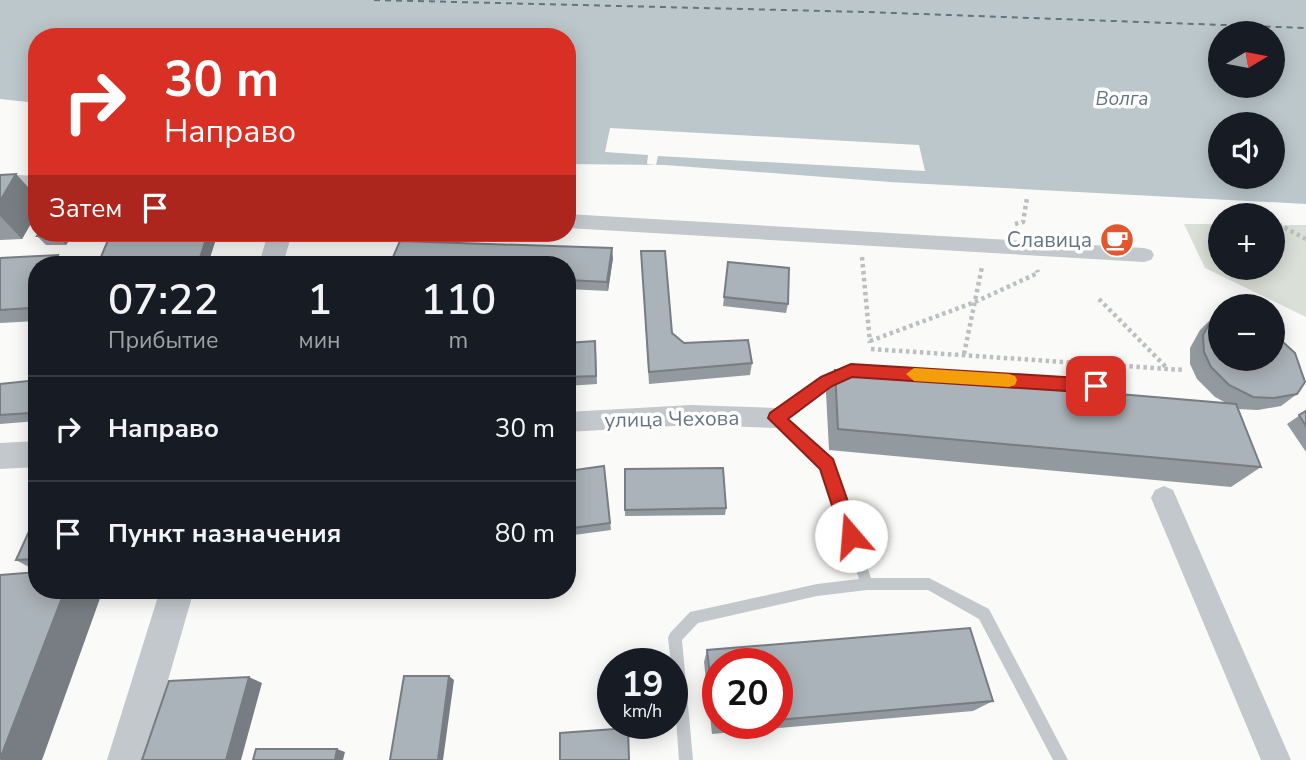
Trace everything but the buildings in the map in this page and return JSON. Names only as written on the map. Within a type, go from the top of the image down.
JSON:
[{"type":"street","points":[[0,181],[28,183]]},
{"type":"street","points":[[576,221],[1144,255]]},
{"type":"street","name":"улица Чехова","points":[[576,421],[691,415],[776,418]]},
{"type":"street","points":[[0,456],[28,454]]},
{"type":"street","points":[[1164,498],[1276,760]]},
{"type":"street","points":[[126,760],[174,599]]},
{"type":"lane","points":[[867,584],[827,464],[776,418],[827,382],[851,370],[1096,386]]},
{"type":"lane","points":[[686,760],[675,638],[695,617],[817,590],[867,584],[929,584],[984,614],[1062,760]]},
{"type":"path","points":[[1285,228],[1306,239]]},
{"type":"path","points":[[860,238],[873,372]]},
{"type":"path","points":[[959,377],[987,245]]},
{"type":"path","points":[[870,341],[975,302],[1038,273],[1035,261]]},
{"type":"path","points":[[1099,299],[1167,369]]},
{"type":"path","points":[[871,349],[1184,370]]},
{"type":"shaded area","points":[[1184,224],[1208,224],[1208,269]]},
{"type":"shaded area","points":[[1285,225],[1306,225],[1306,317],[1285,307],[1285,294],[1259,294],[1230,280],[1285,280]]},
{"type":"water","name":"Волга","points":[[0,0],[1306,0],[1306,204],[890,182],[665,165],[576,164],[576,28],[28,28],[28,102],[0,99]]},
{"type":"pier","points":[[610,128],[919,145],[925,171],[658,156],[656,165],[647,164],[648,155],[605,152]]},
{"type":"ferry route","points":[[374,0],[866,12],[1306,28]]},
{"type":"slow traffic","points":[[914,374],[1009,380]]},
{"type":"place","name":"Славица","points":[[1117,240]]},
{"type":"route","points":[[851,536],[827,464],[776,418],[827,382],[851,370],[1096,386]]}]
